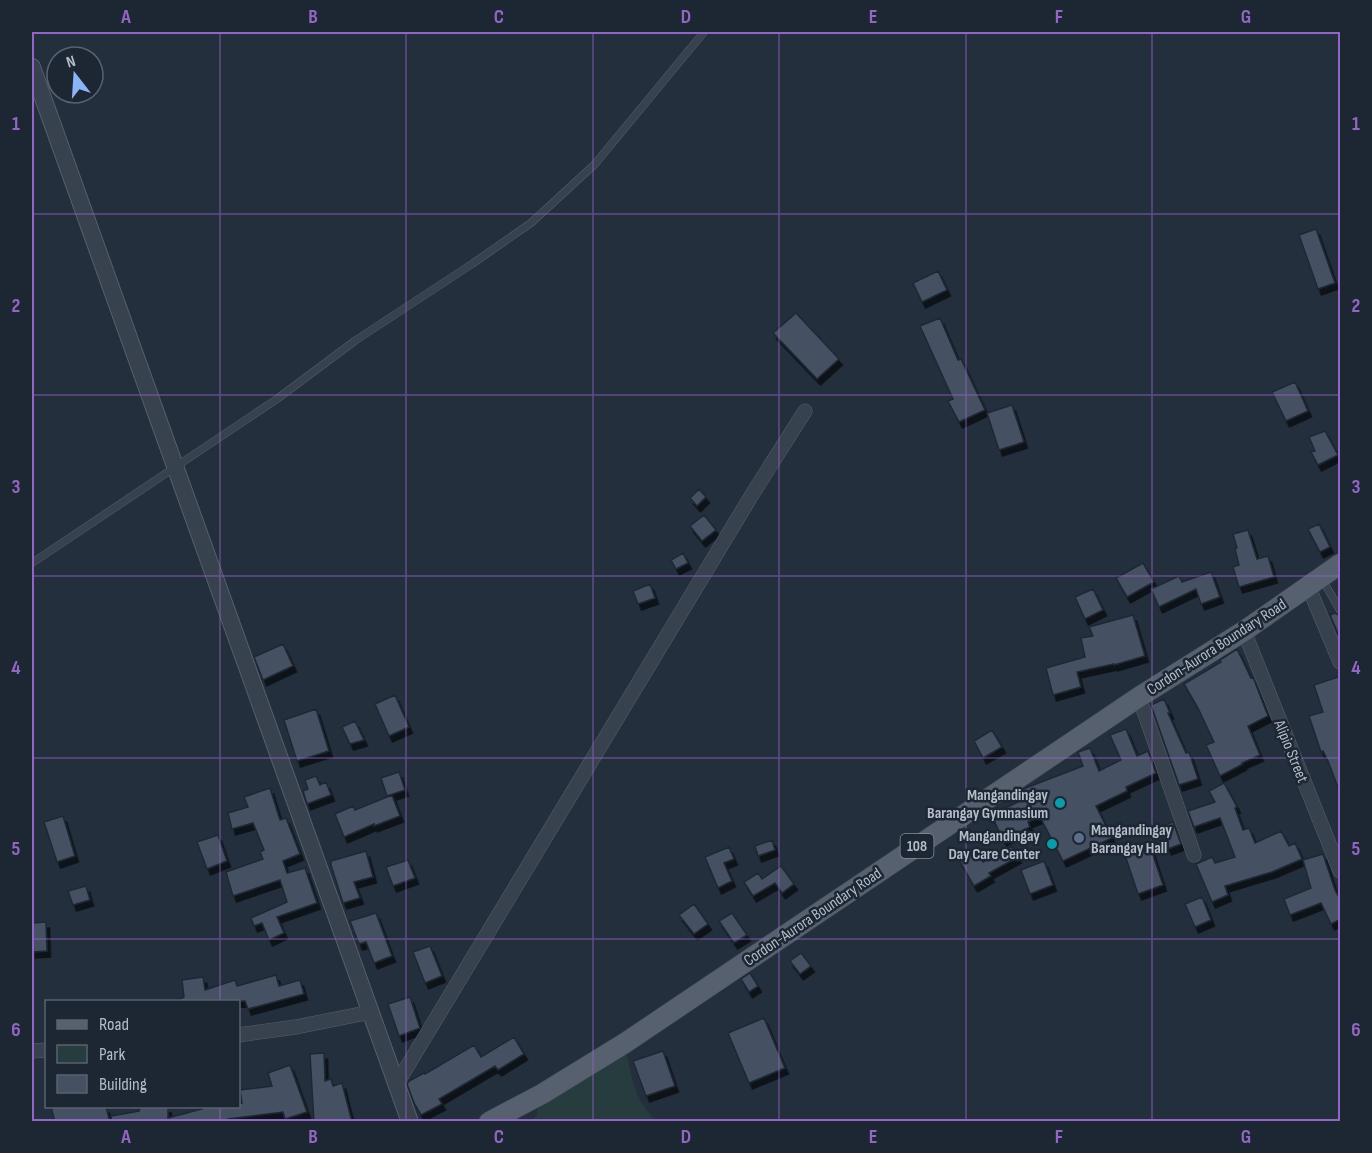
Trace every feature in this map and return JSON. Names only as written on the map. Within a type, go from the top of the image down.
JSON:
[{"type":"main road","name":"Cordon-Aurora Boundary Road","points":[[489,1122],[542,1094],[625,1042],[1139,697],[1244,631],[1341,564]]},
{"type":"street","points":[[32,67],[410,1122]]},
{"type":"street","points":[[396,1085],[753,492],[805,411]]},
{"type":"street","points":[[1315,581],[1341,662]]},
{"type":"street","name":"Alipio Street","points":[[1244,631],[1341,871]]},
{"type":"street","points":[[1139,697],[1194,855]]},
{"type":"street","points":[[240,1035],[296,1027],[371,1012]]},
{"type":"lane","points":[[32,563],[277,399],[356,340],[531,223],[595,164],[704,32]]},
{"type":"lane","points":[[1315,581],[1341,610]]},
{"type":"green space","points":[[625,1043],[638,1095],[644,1107],[656,1121],[526,1122],[536,1117],[542,1094]]},
{"type":"building","points":[[1316,229],[1335,283],[1318,289],[1299,235]]},
{"type":"building","points":[[938,271],[947,290],[922,302],[913,283]]},
{"type":"building","points":[[796,313],[839,359],[817,379],[773,333]]},
{"type":"building","points":[[940,318],[958,360],[961,359],[985,410],[959,422],[948,401],[953,399],[920,326]]},
{"type":"building","points":[[1295,382],[1308,411],[1286,421],[1272,392]]},
{"type":"building","points":[[1012,405],[1024,442],[999,450],[987,413]]},
{"type":"building","points":[[1325,431],[1338,455],[1318,465],[1311,452],[1315,451],[1309,437]]},
{"type":"building","points":[[699,489],[706,497],[697,506],[690,498]]},
{"type":"building","points":[[704,515],[716,530],[702,541],[690,526]]},
{"type":"building","points":[[1319,524],[1330,547],[1320,552],[1308,529]]},
{"type":"building","points":[[1248,530],[1257,559],[1268,556],[1274,577],[1239,587],[1233,567],[1239,565],[1233,534]]},
{"type":"building","points":[[683,553],[688,563],[676,569],[671,560]]},
{"type":"building","points":[[1143,563],[1154,582],[1127,597],[1116,578]]},
{"type":"building","points":[[1211,572],[1220,597],[1201,604],[1196,589],[1159,607],[1151,589],[1179,576],[1182,582]]},
{"type":"building","points":[[650,584],[655,598],[638,604],[633,591]]},
{"type":"building","points":[[1093,589],[1103,610],[1085,619],[1075,597]]},
{"type":"building","points":[[1335,613],[1341,616],[1341,640],[1330,615]]},
{"type":"building","points":[[1133,615],[1145,656],[1077,672],[1081,687],[1053,695],[1046,668],[1085,657],[1081,638],[1093,636],[1089,627]]},
{"type":"building","points":[[283,644],[293,666],[263,680],[254,657]]},
{"type":"building","points":[[1237,649],[1251,678],[1253,677],[1268,716],[1248,726],[1260,755],[1220,776],[1206,745],[1214,742],[1184,684],[1221,662],[1220,660]]},
{"type":"building","points":[[1341,676],[1341,790],[1339,790],[1328,761],[1323,751],[1321,752],[1309,716],[1323,712],[1314,685]]},
{"type":"building","points":[[395,695],[409,727],[389,736],[375,704]]},
{"type":"building","points":[[1164,699],[1186,753],[1189,752],[1198,779],[1179,785],[1151,705]]},
{"type":"building","points":[[316,709],[329,751],[297,761],[284,720]]},
{"type":"building","points":[[355,721],[364,740],[350,744],[342,727]]},
{"type":"building","points":[[1126,729],[1137,756],[1148,751],[1156,773],[1126,787],[1127,791],[1096,806],[1112,838],[1063,861],[1040,817],[1028,822],[1030,827],[1003,840],[991,814],[1025,799],[1021,791],[1023,789],[1083,766],[1078,752],[1090,748],[1099,771],[1121,760],[1110,735]]},
{"type":"building","points":[[992,730],[1002,747],[983,758],[974,741]]},
{"type":"building","points":[[399,772],[405,790],[387,796],[381,778]]},
{"type":"building","points":[[316,776],[320,785],[326,782],[331,795],[307,804],[303,791],[308,789],[305,780]]},
{"type":"building","points":[[1224,783],[1237,807],[1235,808],[1243,830],[1249,828],[1255,843],[1281,831],[1289,846],[1295,843],[1302,859],[1272,872],[1225,886],[1228,895],[1212,902],[1196,864],[1212,857],[1215,863],[1235,857],[1220,818],[1194,827],[1188,811],[1215,802],[1209,791]]},
{"type":"building","points":[[270,788],[280,820],[286,818],[300,854],[283,861],[287,873],[305,868],[317,903],[277,917],[284,933],[269,940],[262,923],[254,926],[251,918],[287,902],[280,880],[233,896],[226,872],[263,859],[260,852],[264,850],[253,823],[232,829],[228,813],[248,807],[244,797]]},
{"type":"building","points":[[392,795],[400,816],[344,837],[335,814],[353,806],[355,810]]},
{"type":"building","points":[[63,816],[75,856],[57,862],[44,822]]},
{"type":"building","points":[[1173,822],[1181,844],[1168,849],[1159,827]]},
{"type":"building","points":[[218,835],[227,861],[207,869],[197,842]]},
{"type":"building","points":[[772,840],[775,850],[758,856],[755,846]]},
{"type":"building","points":[[1012,846],[1018,857],[989,873],[991,876],[974,886],[958,858],[975,848],[983,862]]},
{"type":"building","points":[[1150,846],[1163,885],[1138,894],[1125,855]]},
{"type":"building","points":[[729,847],[734,859],[724,863],[732,881],[718,888],[705,857]]},
{"type":"building","points":[[366,851],[373,877],[354,882],[360,898],[343,903],[331,861]]},
{"type":"building","points":[[1323,854],[1341,901],[1341,919],[1331,924],[1321,903],[1290,915],[1284,899],[1311,888],[1303,860]]},
{"type":"building","points":[[408,860],[415,878],[393,886],[386,867]]},
{"type":"building","points":[[1044,861],[1053,885],[1030,894],[1021,870]]},
{"type":"building","points":[[781,866],[794,884],[782,893],[775,883],[753,896],[744,882],[758,873],[762,879]]},
{"type":"building","points":[[86,886],[90,900],[73,905],[68,891]]},
{"type":"building","points":[[1202,897],[1211,920],[1195,927],[1185,904]]},
{"type":"building","points":[[694,904],[708,924],[694,934],[679,915]]},
{"type":"building","points":[[376,913],[392,956],[374,963],[366,942],[359,944],[350,921]]},
{"type":"building","points":[[732,913],[747,935],[734,943],[719,921]]},
{"type":"building","points":[[46,922],[47,951],[32,952],[32,923]]},
{"type":"building","points":[[430,946],[442,976],[425,983],[413,952]]},
{"type":"building","points":[[801,953],[811,966],[800,974],[790,961]]},
{"type":"building","points":[[750,973],[758,986],[749,992],[741,979]]},
{"type":"building","points":[[276,975],[279,986],[300,980],[304,994],[248,1009],[245,1001],[240,1000],[177,1000],[184,997],[182,980],[203,977],[205,990],[235,980],[237,986]]},
{"type":"building","points":[[410,997],[420,1028],[399,1036],[388,1004]]},
{"type":"building","points":[[764,1018],[785,1068],[749,1083],[728,1033]]},
{"type":"building","points":[[514,1037],[524,1054],[498,1070],[495,1066],[439,1099],[442,1104],[421,1115],[407,1084],[409,1081],[474,1045],[481,1057]]},
{"type":"building","points":[[663,1051],[675,1086],[646,1096],[633,1061]]},
{"type":"building","points":[[324,1053],[325,1081],[331,1079],[333,1086],[342,1083],[352,1122],[314,1122],[310,1054]]},
{"type":"building","points":[[290,1065],[307,1112],[285,1119],[283,1112],[228,1119],[229,1122],[112,1122],[111,1116],[139,1111],[140,1108],[168,1108],[168,1118],[202,1108],[240,1108],[242,1103],[240,1090],[272,1086],[268,1073]]},
{"type":"building","points":[[51,1108],[106,1108],[110,1122],[55,1122]]},
{"type":"place","name":"Mangandingay Barangay Gymnasium","points":[[1060,803]]},
{"type":"place","name":"Mangandingay Barangay Hall","points":[[1079,838]]},
{"type":"place","name":"Mangandingay Day Care Center","points":[[1052,844]]}]
